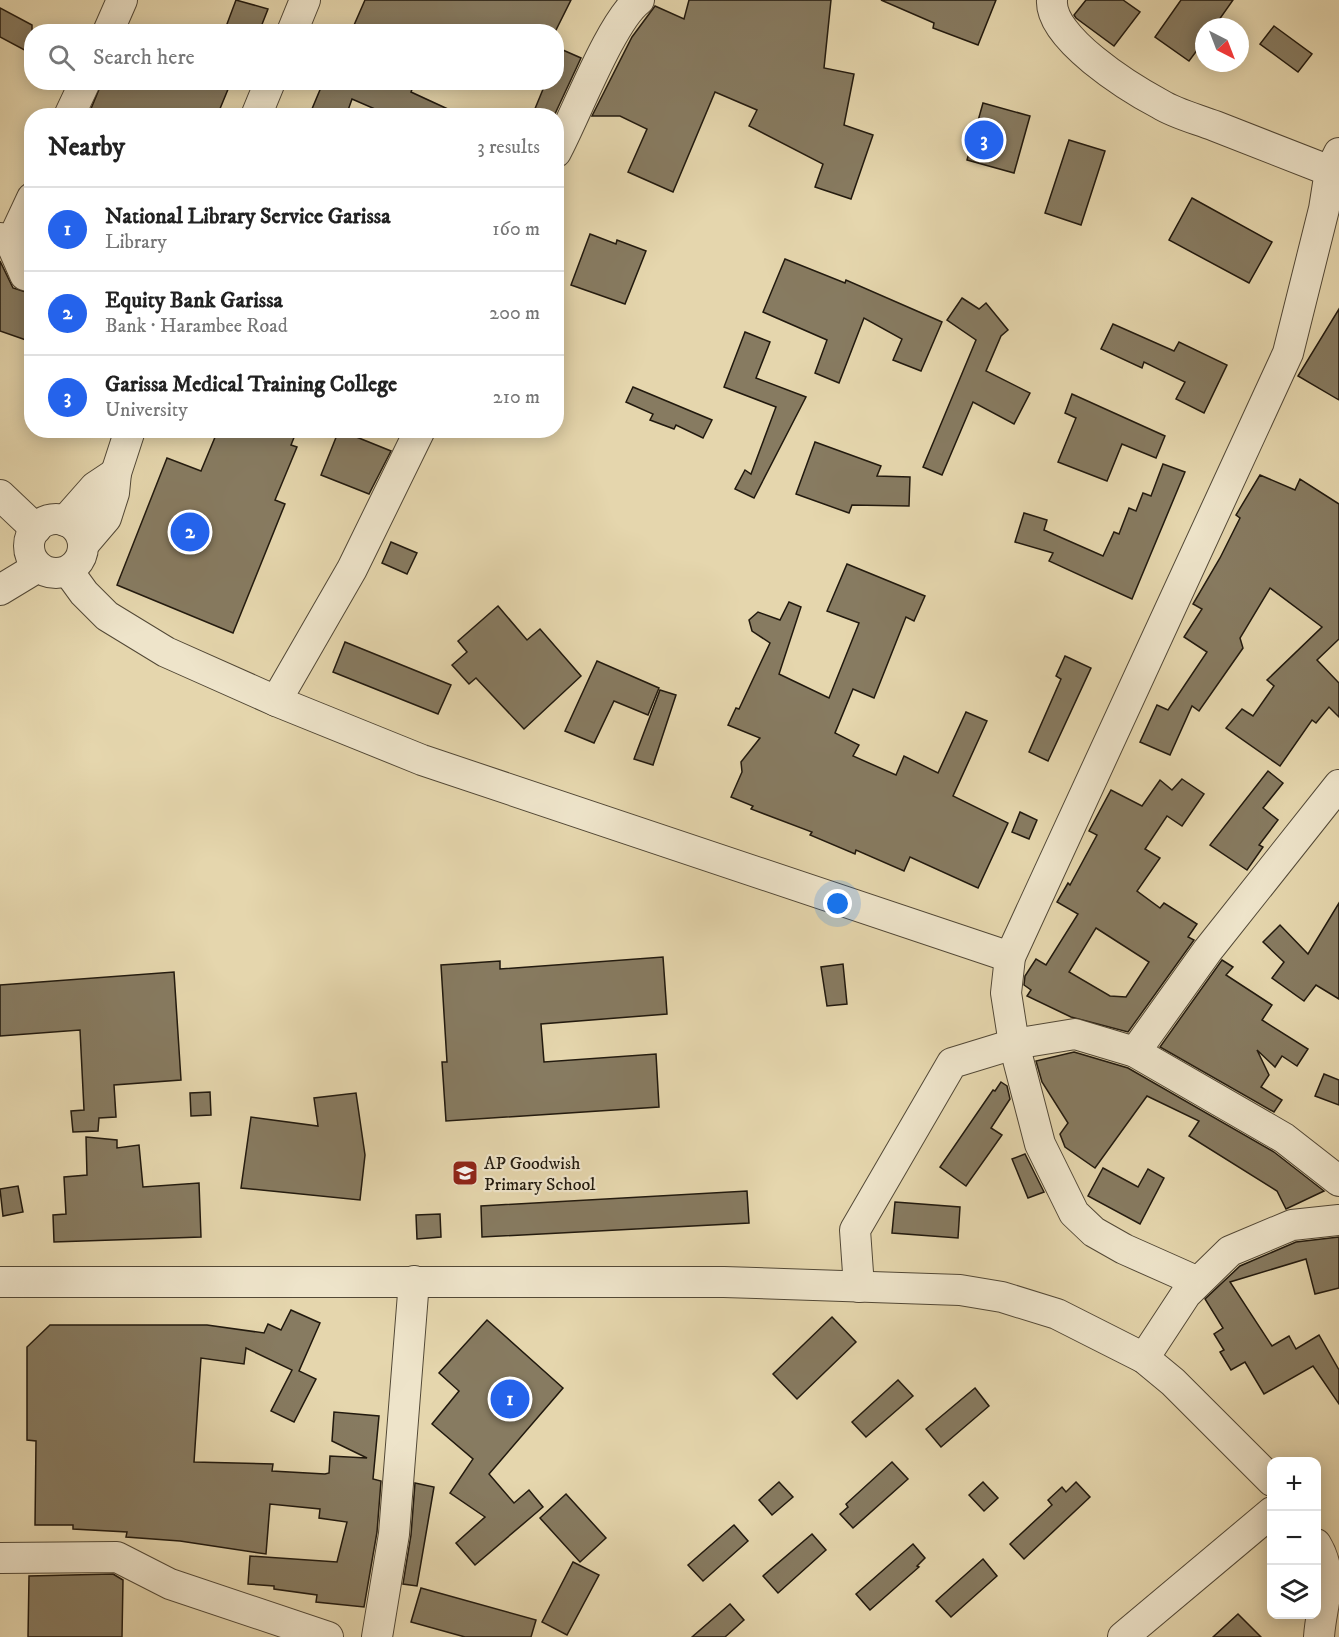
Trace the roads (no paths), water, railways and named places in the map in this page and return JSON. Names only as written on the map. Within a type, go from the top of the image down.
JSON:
[{"type":"street","points":[[112,24],[122,0]]},
{"type":"street","points":[[295,24],[305,0]]},
{"type":"street","points":[[564,135],[597,66],[630,7],[639,0]]},
{"type":"street","points":[[1052,0],[1052,9],[1064,30],[1085,53],[1161,105],[1334,162],[1322,220],[1288,353],[1010,957],[1006,993],[1014,1044],[1040,1144],[1074,1213],[1094,1233],[1196,1281]]},
{"type":"street","points":[[73,108],[80,90]]},
{"type":"street","points":[[259,108],[267,90]]},
{"type":"street","points":[[24,211],[6,241],[24,273]]},
{"type":"street","points":[[83,544],[106,518],[114,493],[116,473],[127,438]]},
{"type":"street","points":[[276,701],[352,569],[416,438]]},
{"type":"street","points":[[65,521],[96,487],[116,473]]},
{"type":"street","points":[[0,495],[36,529]]},
{"type":"street","points":[[65,521],[81,534],[82,555],[77,564],[68,571],[58,574],[38,567],[29,549],[36,529],[44,522],[65,521]]},
{"type":"street","points":[[0,590],[38,567]]},
{"type":"street","points":[[68,571],[84,593],[107,616],[166,652],[276,701],[422,760],[1010,957]]},
{"type":"street","points":[[1136,1052],[1208,950],[1339,785]]},
{"type":"street","points":[[859,1287],[855,1230],[952,1063],[1014,1044],[1075,1034],[1136,1052],[1284,1138],[1339,1181]]},
{"type":"street","points":[[1144,1358],[1196,1281],[1230,1251],[1292,1225],[1339,1220]]},
{"type":"street","points":[[377,1637],[394,1534],[414,1281]]},
{"type":"street","points":[[0,1282],[724,1282],[960,1290],[1002,1297],[1057,1314],[1144,1358],[1173,1382],[1267,1476]]},
{"type":"street","points":[[1123,1637],[1267,1516]]},
{"type":"street","points":[[1319,1637],[1333,1591],[1321,1551]]},
{"type":"street","points":[[0,1557],[117,1557],[170,1584],[328,1637]]},
{"type":"place","name":"Garissa Medical Training College","points":[[984,140]]},
{"type":"place","name":"Equity Bank Garissa","points":[[190,532]]},
{"type":"place","name":"AP Goodwish Primary School","points":[[465,1173]]},
{"type":"place","name":"National Library Service Garissa","points":[[510,1399]]}]
